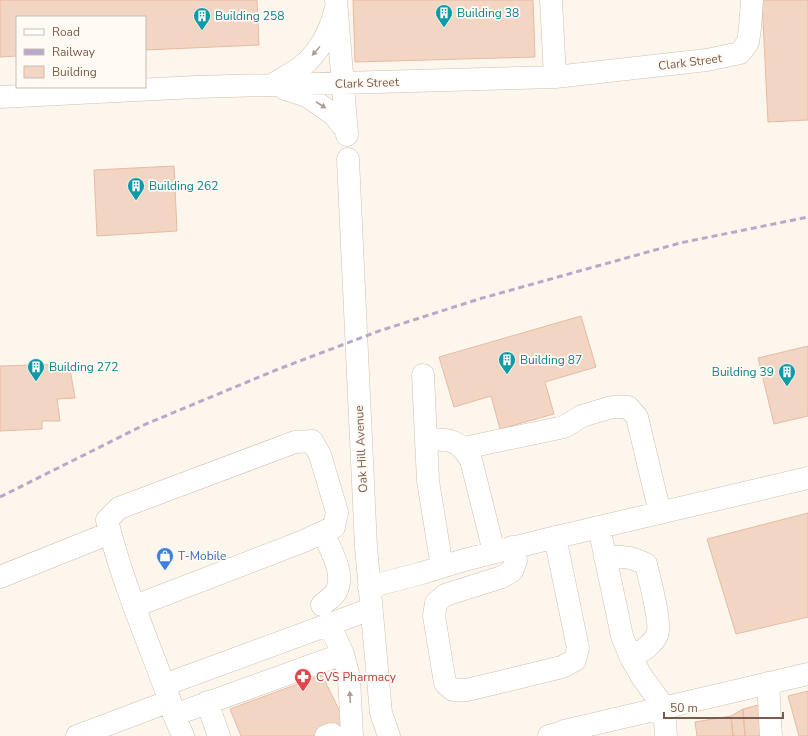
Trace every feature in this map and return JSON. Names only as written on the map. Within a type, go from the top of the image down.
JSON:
[{"type":"street","points":[[550,0],[554,77]]},
{"type":"street","name":"Clark Street","points":[[0,97],[196,87],[554,77],[732,56],[740,53],[748,42],[752,0]]},
{"type":"street","points":[[272,85],[307,96],[336,115],[347,133],[336,2]]},
{"type":"street","points":[[272,85],[302,67],[319,48],[332,24],[336,2]]},
{"type":"street","name":"Oak Hill Avenue","points":[[348,159],[365,532],[380,713],[389,736]]},
{"type":"street","points":[[423,375],[428,481],[442,567]]},
{"type":"street","points":[[464,448],[564,426],[582,416],[612,407],[628,407],[637,417],[660,513]]},
{"type":"street","points":[[426,439],[451,441],[464,448],[471,460],[503,550],[516,561],[512,571],[502,577],[446,596],[436,603],[434,616],[445,683],[453,690],[467,690],[555,669],[575,660],[578,648],[555,537]]},
{"type":"street","points":[[135,606],[304,541],[334,527],[337,512],[320,455],[312,441],[295,442],[119,508],[107,520],[114,550],[183,736]]},
{"type":"street","points":[[369,587],[422,574],[503,550],[555,537],[808,478]]},
{"type":"street","points":[[599,527],[622,636],[631,658],[642,678],[664,707],[666,736]]},
{"type":"street","points":[[323,532],[339,571],[340,581],[326,614],[343,654],[349,677],[341,732]]},
{"type":"street","points":[[0,577],[110,533]]},
{"type":"street","points":[[605,558],[618,556],[635,559],[646,564],[658,618],[657,634],[647,648],[631,658]]},
{"type":"street","points":[[77,736],[170,700],[326,614],[371,609]]},
{"type":"street","points":[[170,700],[208,702],[343,654]]},
{"type":"street","points":[[554,735],[564,730],[808,674]]},
{"type":"street","points":[[768,683],[771,736]]},
{"type":"street","points":[[208,702],[220,736]]},
{"type":"building","name":"Building 258","points":[[0,0],[257,0],[259,45],[146,50],[146,16],[16,16],[16,56],[0,57]]},
{"type":"building","name":"Building 38","points":[[353,0],[533,0],[535,57],[355,62]]},
{"type":"building","points":[[762,0],[808,0],[808,120],[768,122]]},
{"type":"building","name":"Building 262","points":[[174,166],[177,231],[97,236],[94,170]]},
{"type":"building","name":"Building 87","points":[[581,316],[596,367],[545,382],[554,414],[500,429],[491,396],[454,407],[439,357]]},
{"type":"building","name":"Building 39","points":[[808,346],[808,416],[774,424],[758,358]]},
{"type":"building","name":"Building 272","points":[[69,364],[75,398],[57,399],[60,421],[42,421],[42,429],[0,431],[0,366]]},
{"type":"building","points":[[808,513],[808,617],[736,634],[707,539]]},
{"type":"building","name":"CVS Pharmacy","points":[[322,675],[346,724],[343,732],[331,731],[315,736],[241,736],[230,709]]},
{"type":"building","points":[[808,691],[808,736],[799,736],[788,696]]},
{"type":"building","points":[[762,704],[764,736],[745,736],[743,709]]},
{"type":"building","points":[[743,709],[745,736],[733,736],[731,716]]},
{"type":"building","points":[[731,716],[733,736],[697,736],[695,722]]},
{"type":"railway","points":[[0,497],[146,424],[276,370],[379,331],[479,299],[680,243],[808,217]]},
{"type":"place","name":"Building 38","points":[[444,28]]},
{"type":"place","name":"Building 258","points":[[202,31]]},
{"type":"place","name":"Building 262","points":[[136,201]]},
{"type":"place","name":"Building 87","points":[[507,375]]},
{"type":"place","name":"Building 272","points":[[36,382]]},
{"type":"place","name":"Building 39","points":[[787,387]]},
{"type":"place","name":"T-Mobile","points":[[165,571]]},
{"type":"place","name":"CVS Pharmacy","points":[[303,692]]}]
